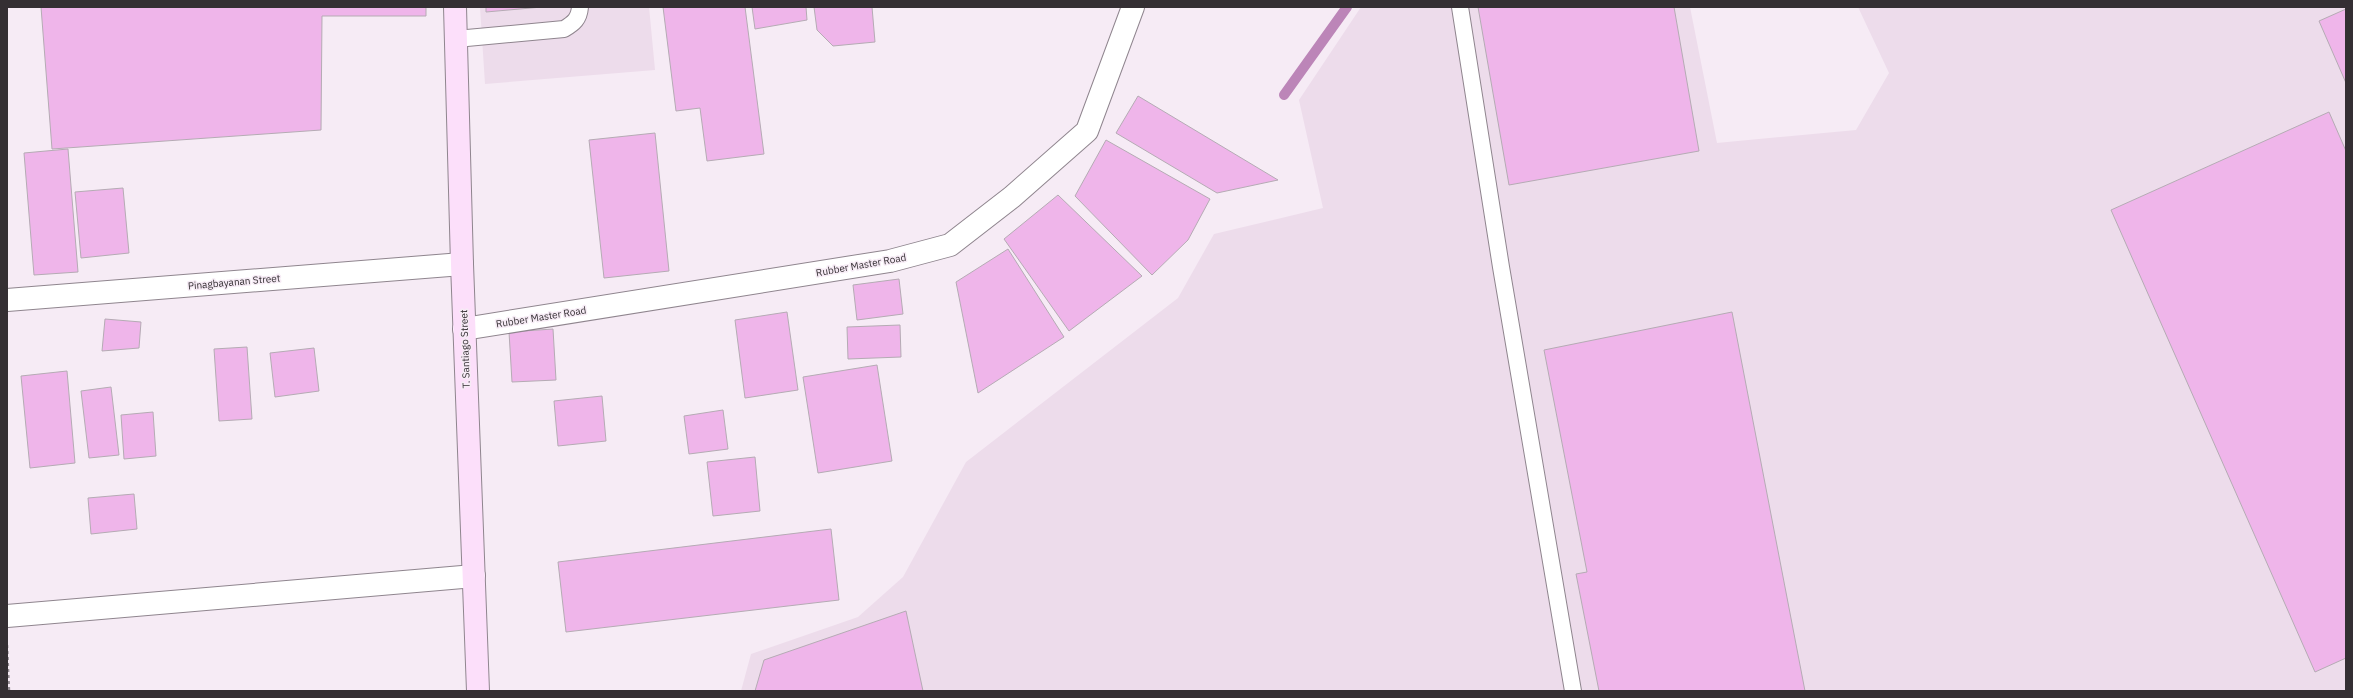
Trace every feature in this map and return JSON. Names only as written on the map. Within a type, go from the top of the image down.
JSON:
[{"type":"main road","name":"T. Santiago Street","points":[[455,7],[464,329],[478,691]]},
{"type":"street","name":"Rubber Master Road","points":[[464,329],[890,261],[950,245],[1012,197],[1087,131],[1133,7]]},
{"type":"street","name":"Pinagbayanan Street","points":[[7,300],[462,264]]},
{"type":"street","points":[[7,616],[474,576]]},
{"type":"lane","points":[[456,39],[564,29],[573,24],[579,16],[580,7]]},
{"type":"lane","points":[[1460,7],[1503,275],[1573,691]]},
{"type":"path","points":[[7,644],[9,691]]},
{"type":"shaded area","points":[[480,7],[649,7],[655,70],[485,84]]},
{"type":"shaded area","points":[[1361,7],[1690,7],[1717,143],[1856,130],[1889,73],[1858,7],[2346,7],[2346,691],[741,691],[751,654],[858,617],[903,577],[966,462],[1178,298],[1214,234],[1323,208],[1299,100]]},
{"type":"building","points":[[41,7],[426,7],[426,16],[322,16],[321,130],[52,149]]},
{"type":"building","points":[[486,7],[542,7],[486,12]]},
{"type":"building","points":[[663,7],[745,7],[764,154],[707,161],[700,108],[676,111]]},
{"type":"building","points":[[752,7],[806,7],[807,20],[755,29]]},
{"type":"building","points":[[814,7],[872,7],[875,42],[833,46],[817,30]]},
{"type":"building","points":[[1478,7],[1674,7],[1699,151],[1509,185]]},
{"type":"building","points":[[2346,9],[2346,83],[2319,21]]},
{"type":"building","points":[[1138,96],[1278,180],[1217,193],[1116,133]]},
{"type":"building","points":[[2329,112],[2346,151],[2346,658],[2315,672],[2111,210]]},
{"type":"building","points":[[655,133],[669,271],[604,278],[589,140]]},
{"type":"building","points":[[1106,140],[1210,199],[1188,240],[1152,275],[1075,196]]},
{"type":"building","points":[[68,149],[78,272],[34,275],[24,153]]},
{"type":"building","points":[[123,188],[129,253],[81,258],[75,192]]},
{"type":"building","points":[[1058,195],[1142,276],[1069,331],[1004,239]]},
{"type":"building","points":[[1008,249],[1064,337],[978,393],[956,282]]},
{"type":"building","points":[[899,279],[903,314],[857,320],[853,285]]},
{"type":"building","points":[[787,312],[798,390],[745,398],[735,320]]},
{"type":"building","points":[[1732,312],[1805,691],[1599,691],[1576,574],[1587,572],[1544,350]]},
{"type":"building","points":[[105,319],[141,322],[139,348],[102,351]]},
{"type":"building","points":[[900,325],[901,357],[848,359],[847,327]]},
{"type":"building","points":[[553,329],[556,380],[512,382],[509,332]]},
{"type":"building","points":[[247,347],[252,419],[219,421],[214,349]]},
{"type":"building","points":[[314,348],[319,391],[275,397],[270,353]]},
{"type":"building","points":[[877,365],[892,461],[818,473],[803,377]]},
{"type":"building","points":[[67,371],[75,463],[30,468],[21,376]]},
{"type":"building","points":[[111,387],[119,455],[89,458],[81,391]]},
{"type":"building","points":[[602,396],[606,441],[558,446],[554,401]]},
{"type":"building","points":[[723,410],[728,449],[689,454],[684,416]]},
{"type":"building","points":[[153,412],[156,456],[124,459],[121,415]]},
{"type":"building","points":[[755,457],[760,511],[713,516],[707,462]]},
{"type":"building","points":[[134,494],[137,529],[91,534],[88,498]]},
{"type":"building","points":[[831,529],[839,600],[566,632],[558,562]]},
{"type":"building","points":[[906,611],[923,691],[755,691],[764,660]]},
{"type":"waterway","points":[[1284,95],[1347,7]]}]
